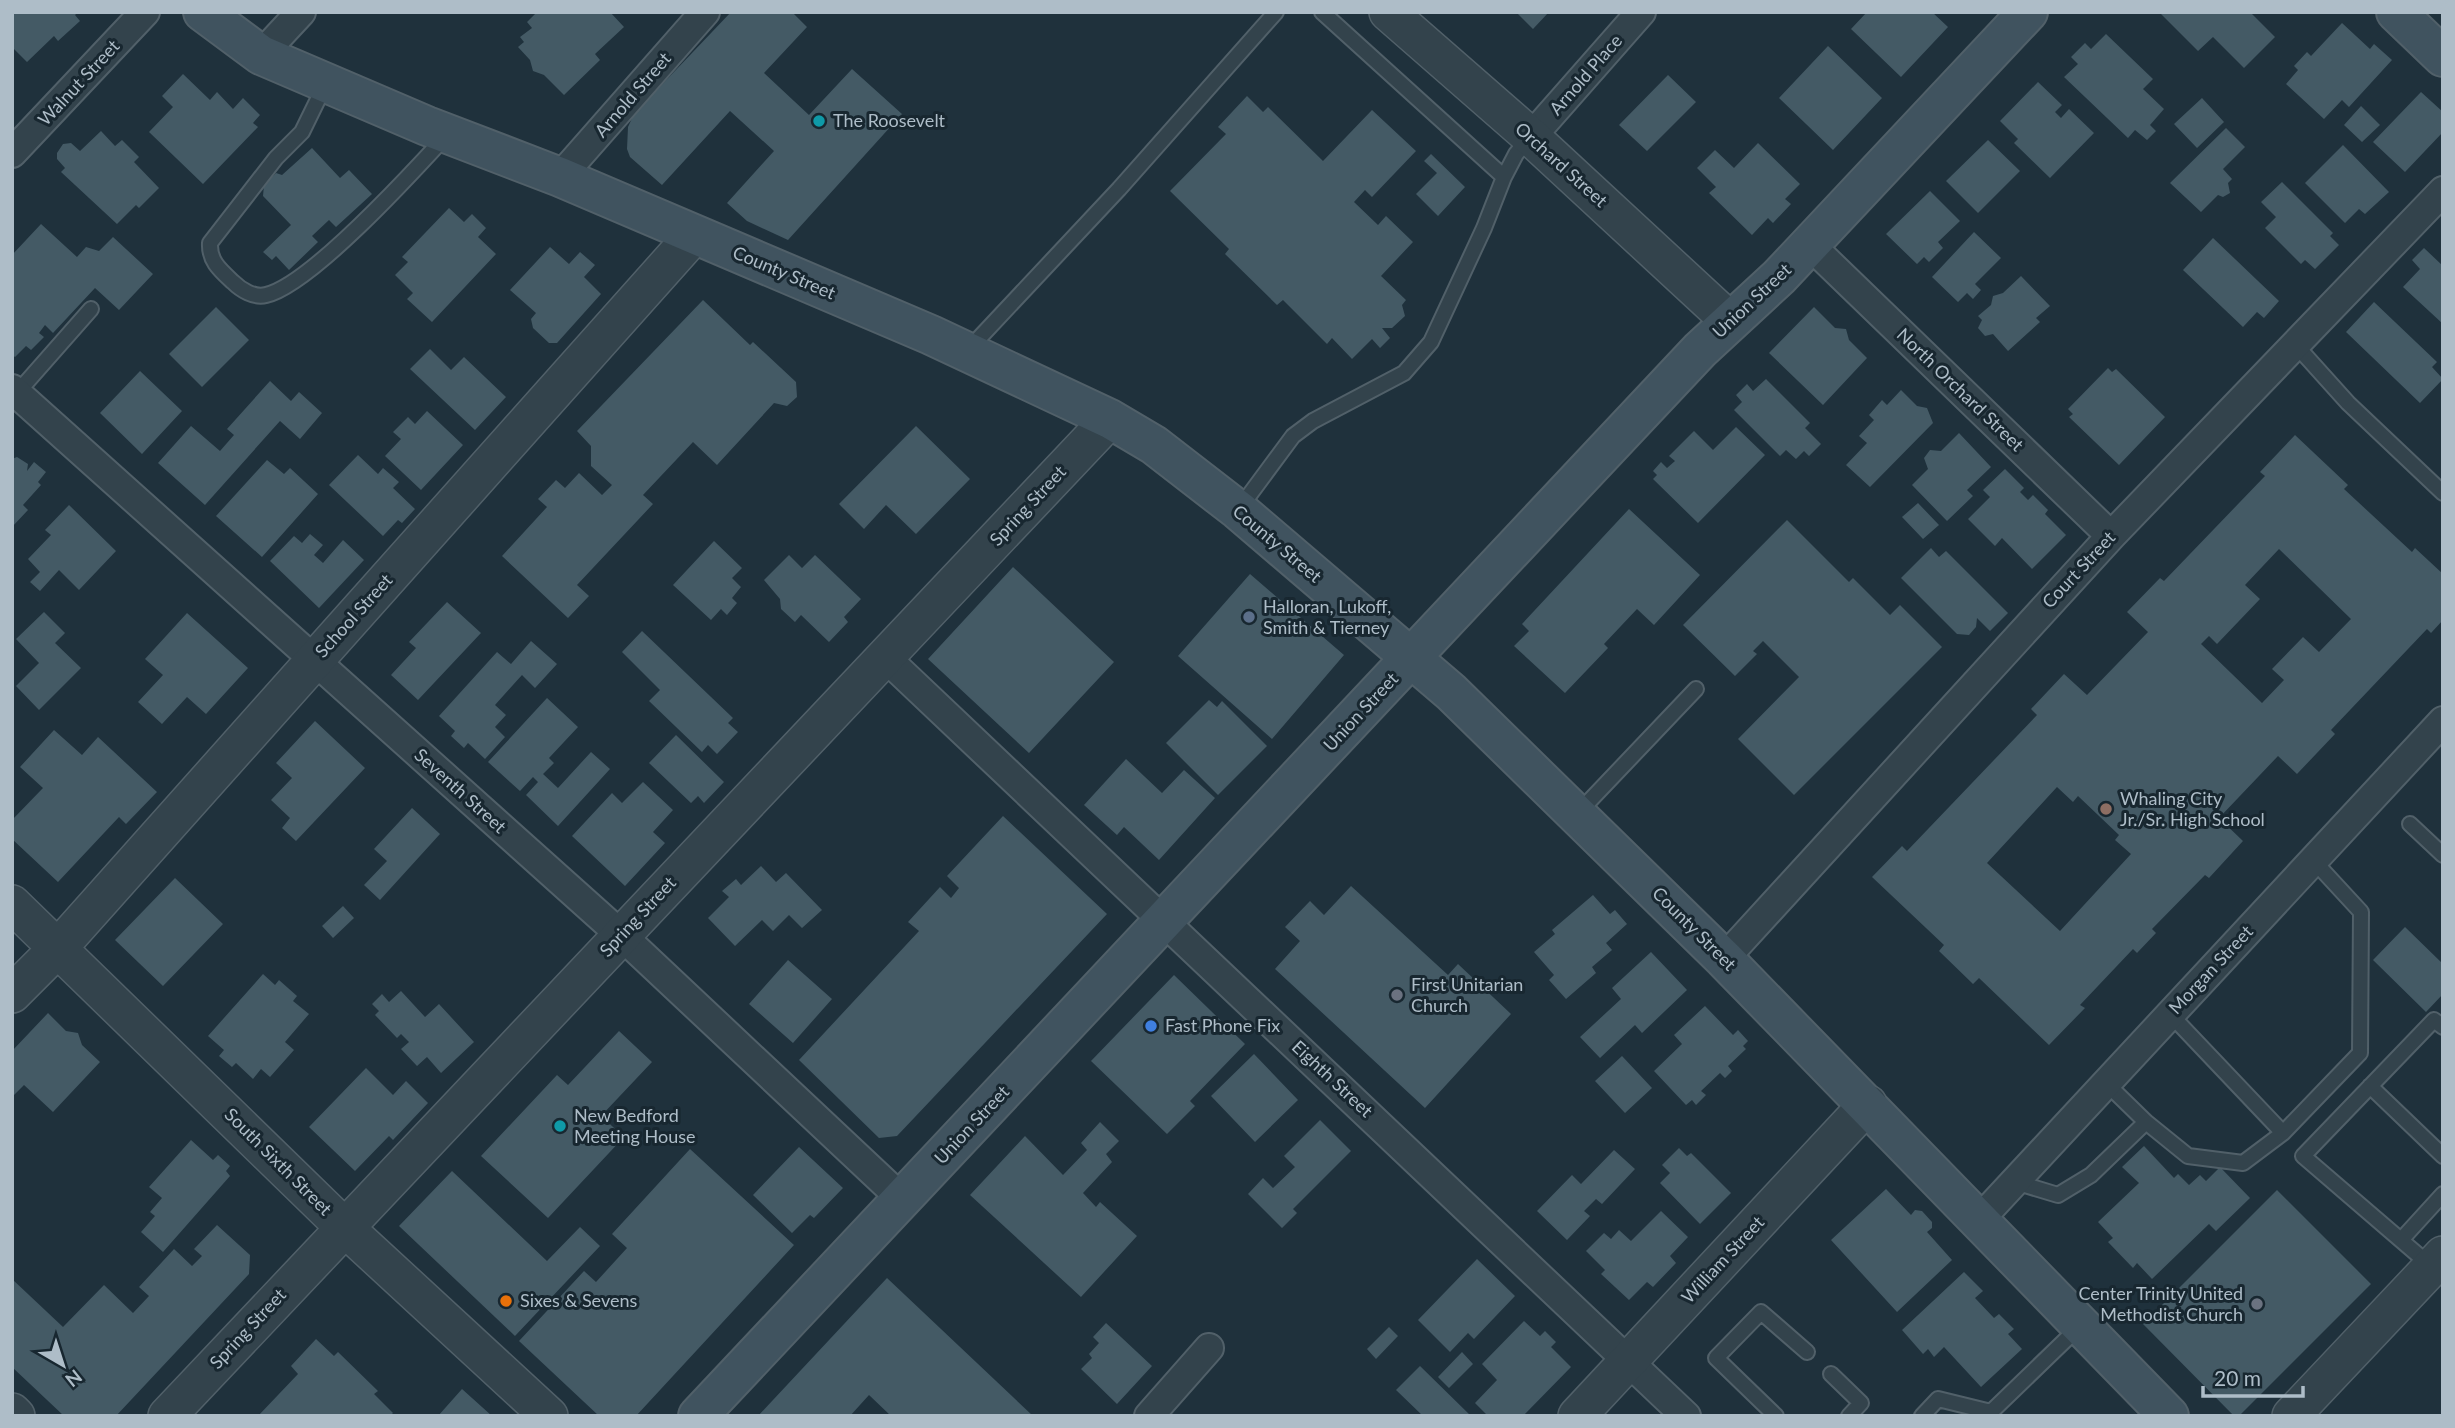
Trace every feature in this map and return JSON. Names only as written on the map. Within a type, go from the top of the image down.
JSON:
[{"type":"main road","name":"County Street","points":[[203,12],[261,55],[448,134],[560,177],[967,351],[1110,419],[1154,445],[1238,510],[1451,692],[1868,1104],[2169,1416]]},
{"type":"main road","name":"Union Street","points":[[698,1416],[1700,350],[1810,245],[2028,12]]},
{"type":"main road","points":[[2396,12],[2443,57]]},
{"type":"street","name":"Walnut Street","points":[[12,153],[145,12]]},
{"type":"street","points":[[261,55],[301,12]]},
{"type":"street","name":"Arnold Street","points":[[560,177],[705,12]]},
{"type":"street","name":"Orchard Street","points":[[1388,12],[1531,137],[1731,321]]},
{"type":"street","name":"Arnold Place","points":[[1531,137],[1641,12]]},
{"type":"street","name":"Court Street","points":[[1724,959],[2111,536],[2443,191]]},
{"type":"street","name":"School Street","points":[[12,994],[59,947],[694,235]]},
{"type":"street","name":"North Orchard Street","points":[[1810,245],[2111,536]]},
{"type":"street","name":"Seventh Street","points":[[15,391],[313,662],[621,935],[902,1199]]},
{"type":"street","name":"Spring Street","points":[[167,1416],[1110,419]]},
{"type":"street","name":"Eighth Street","points":[[885,657],[1686,1416]]},
{"type":"street","name":"Morgan Street","points":[[1979,1220],[2443,721]]},
{"type":"street","name":"South Sixth Street","points":[[12,904],[344,1227],[549,1416]]},
{"type":"street","name":"William Street","points":[[1577,1416],[1868,1104]]},
{"type":"street","points":[[2291,1416],[2437,1261]]},
{"type":"street","points":[[1149,1416],[1209,1348]]},
{"type":"lane","points":[[967,351],[1119,189],[1276,12]]},
{"type":"lane","points":[[1322,12],[1504,177]]},
{"type":"lane","points":[[326,84],[302,132],[276,158],[210,243],[210,256],[214,262],[248,293],[264,296],[288,286],[397,190],[448,134]]},
{"type":"lane","points":[[1238,510],[1293,436],[1313,421],[1404,373],[1431,342],[1484,228],[1504,177],[1516,154],[1531,137]]},
{"type":"lane","points":[[15,391],[91,309]]},
{"type":"lane","points":[[2294,343],[2348,403],[2443,493]]},
{"type":"lane","points":[[1577,814],[1696,689]]},
{"type":"lane","points":[[2410,824],[2443,855]]},
{"type":"lane","points":[[2106,1083],[2146,1122],[2188,1156],[2243,1163],[2283,1133],[2360,1053],[2361,912],[2313,860]]},
{"type":"lane","points":[[2170,1014],[2283,1133]]},
{"type":"lane","points":[[2437,1261],[2401,1240],[2303,1156],[2434,1020],[2443,1027]]},
{"type":"lane","points":[[2370,1086],[2443,1157]]},
{"type":"lane","points":[[2014,1182],[2058,1195],[2091,1175],[2146,1122]]},
{"type":"lane","points":[[2401,1240],[2443,1194]]},
{"type":"lane","points":[[1776,1416],[1716,1358],[1760,1312],[1807,1352]]},
{"type":"lane","points":[[1922,1416],[1938,1399],[1991,1412],[2081,1325]]},
{"type":"lane","points":[[1831,1374],[1861,1403],[1849,1416]]},
{"type":"building","points":[[12,12],[78,12],[75,15],[80,21],[58,41],[54,36],[27,62],[12,47]]},
{"type":"building","points":[[537,12],[610,12],[624,27],[595,54],[600,60],[564,95],[544,75],[533,71],[530,60],[518,47],[524,42],[520,37],[532,28],[527,22]]},
{"type":"building","name":"The Roosevelt","points":[[731,12],[792,12],[807,27],[764,73],[809,115],[852,69],[902,114],[788,240],[747,221],[727,203],[774,151],[730,111],[662,185],[630,157],[627,149],[628,127],[634,114]]},
{"type":"building","points":[[1516,12],[1549,12],[1533,29]]},
{"type":"building","points":[[1867,12],[1932,12],[1948,27],[1901,77],[1851,29]]},
{"type":"building","points":[[2159,12],[2250,12],[2275,37],[2244,68],[2213,37],[2198,51]]},
{"type":"building","points":[[2342,23],[2370,49],[2374,44],[2392,60],[2349,107],[2342,100],[2324,119],[2286,84],[2298,70],[2294,66],[2307,52],[2311,56]]},
{"type":"building","points":[[2106,34],[2153,79],[2143,89],[2164,109],[2150,125],[2156,131],[2147,140],[2135,130],[2128,138],[2064,77],[2078,64],[2071,57],[2085,43],[2091,49]]},
{"type":"building","points":[[1828,46],[1882,98],[1833,150],[1779,98]]},
{"type":"building","points":[[183,74],[210,100],[217,92],[233,109],[243,98],[260,115],[253,123],[258,127],[203,184],[149,132],[173,107],[162,96]]},
{"type":"building","points":[[1668,75],[1696,102],[1647,151],[1619,125]]},
{"type":"building","points":[[2038,82],[2062,105],[2055,112],[2061,118],[2069,109],[2094,133],[2050,178],[2014,143],[2018,139],[2000,121]]},
{"type":"building","points":[[2421,92],[2443,112],[2443,132],[2405,172],[2373,142]]},
{"type":"building","points":[[1247,96],[1263,112],[1268,107],[1323,161],[1372,110],[1416,151],[1372,197],[1365,190],[1354,202],[1378,225],[1386,216],[1413,242],[1381,276],[1406,300],[1402,305],[1405,316],[1392,328],[1382,328],[1390,338],[1380,348],[1372,339],[1352,359],[1332,338],[1327,344],[1283,300],[1277,305],[1225,254],[1229,249],[1170,191],[1226,134],[1218,127]]},
{"type":"building","points":[[2202,98],[2224,122],[2197,148],[2174,124]]},
{"type":"building","points":[[2361,106],[2380,125],[2362,142],[2344,125]]},
{"type":"building","points":[[2226,128],[2245,147],[2223,169],[2232,179],[2228,183],[2230,193],[2223,197],[2218,195],[2201,212],[2170,183]]},
{"type":"building","points":[[101,131],[115,146],[122,140],[139,157],[134,162],[159,188],[139,208],[136,205],[117,224],[61,172],[65,168],[57,159],[57,153],[63,144],[71,143],[80,151]]},
{"type":"building","points":[[1988,140],[2020,171],[1978,213],[1946,181]]},
{"type":"building","points":[[1758,143],[1800,184],[1785,199],[1791,204],[1773,223],[1768,218],[1752,235],[1709,193],[1716,187],[1697,168],[1715,150],[1734,168]]},
{"type":"building","points":[[2343,145],[2389,192],[2365,214],[2359,209],[2345,223],[2305,183]]},
{"type":"building","points":[[312,148],[340,178],[349,170],[372,194],[336,227],[329,220],[312,236],[318,242],[289,270],[276,256],[272,260],[263,252],[291,225],[263,196],[264,185],[276,173],[282,175]]},
{"type":"building","points":[[1431,154],[1465,187],[1438,216],[1416,194],[1437,173],[1424,161]]},
{"type":"building","points":[[2282,182],[2333,233],[2330,236],[2339,245],[2315,269],[2305,260],[2301,264],[2265,228],[2276,217],[2261,202]]},
{"type":"building","points":[[1930,191],[1960,221],[1938,242],[1943,248],[1929,262],[1924,257],[1917,264],[1886,234]]},
{"type":"building","points":[[449,208],[464,222],[472,214],[486,228],[478,237],[496,254],[432,322],[407,299],[413,293],[395,275],[408,262],[402,257]]},
{"type":"building","points":[[41,224],[77,257],[86,247],[99,251],[113,237],[153,274],[119,310],[95,288],[53,333],[45,325],[39,333],[44,337],[31,350],[26,346],[15,357],[12,355],[12,255]]},
{"type":"building","points":[[1974,232],[2001,258],[1975,284],[1981,290],[1973,299],[1967,293],[1958,302],[1932,277]]},
{"type":"building","points":[[2213,238],[2279,301],[2264,318],[2257,312],[2243,327],[2183,270]]},
{"type":"building","points":[[550,247],[569,264],[580,252],[595,265],[584,277],[601,294],[557,343],[549,343],[533,328],[531,319],[536,313],[510,290]]},
{"type":"building","points":[[2424,248],[2443,266],[2443,324],[2403,287],[2420,269],[2412,260]]},
{"type":"building","points":[[2021,276],[2050,306],[2036,318],[2040,322],[2008,351],[1993,334],[1985,336],[1978,328],[1982,320],[1978,316],[1991,305],[1993,296],[2003,293]]},
{"type":"building","points":[[703,300],[750,345],[753,342],[796,382],[797,397],[787,406],[774,403],[717,465],[693,442],[643,495],[653,504],[577,585],[589,596],[568,618],[502,556],[547,507],[538,499],[556,480],[565,488],[579,473],[602,495],[612,485],[591,466],[591,446],[577,431]]},
{"type":"building","points":[[2374,302],[2437,362],[2432,367],[2443,379],[2420,403],[2346,332]]},
{"type":"building","points":[[216,307],[249,340],[202,387],[169,354]]},
{"type":"building","points":[[1814,307],[1835,328],[1846,329],[1849,340],[1867,358],[1823,405],[1769,353]]},
{"type":"building","points":[[430,349],[451,370],[464,357],[506,397],[475,430],[410,369]]},
{"type":"building","points":[[2108,368],[2112,372],[2116,369],[2165,417],[2119,465],[2069,417],[2073,414],[2068,409]]},
{"type":"building","points":[[140,371],[182,411],[142,454],[100,413]]},
{"type":"building","points":[[1766,379],[1810,423],[1805,428],[1821,444],[1809,456],[1804,451],[1796,459],[1786,450],[1780,456],[1734,410],[1742,402],[1736,395],[1747,384],[1753,391]]},
{"type":"building","points":[[270,381],[291,401],[299,392],[322,413],[300,439],[280,421],[205,505],[158,463],[191,426],[220,451],[234,435],[227,429]]},
{"type":"building","points":[[1901,390],[1917,406],[1927,408],[1933,423],[1870,487],[1846,465],[1867,443],[1859,436],[1874,420],[1869,415],[1882,400],[1887,405]]},
{"type":"building","points":[[427,411],[463,445],[421,490],[385,456],[401,439],[393,432],[408,417],[415,424]]},
{"type":"building","points":[[916,426],[970,479],[916,534],[886,505],[864,529],[839,504]]},
{"type":"building","points":[[1736,427],[1765,455],[1698,523],[1653,479],[1657,475],[1653,471],[1661,462],[1667,468],[1675,461],[1669,456],[1694,431],[1713,450]]},
{"type":"building","points":[[1959,433],[1991,467],[1967,490],[1973,496],[1947,521],[1912,485],[1928,469],[1924,458],[1930,450],[1941,451]]},
{"type":"building","points":[[2295,435],[2348,485],[2344,489],[2412,552],[2415,548],[2443,574],[2443,620],[2431,633],[2427,629],[2331,730],[2335,734],[2297,774],[2278,756],[2219,818],[2243,841],[2209,878],[2205,875],[2152,929],[2156,933],[2137,953],[2133,949],[2080,1005],[2085,1008],[2049,1045],[1979,978],[1973,984],[1939,951],[1944,945],[1872,877],[1902,846],[1907,851],[2037,715],[2031,709],[2064,674],[2087,695],[2148,632],[2127,612],[2160,578],[2164,581],[2265,476],[2260,472]],"holes":[[[2279,549],[2351,619],[2319,652],[2303,637],[2272,669],[2284,680],[2262,703],[2201,644],[2209,636],[2217,644],[2260,599],[2245,585]],[[2057,787],[2073,802],[2078,796],[2119,835],[2115,840],[2131,854],[2060,931],[1987,863]]]},
{"type":"building","points":[[358,455],[378,474],[383,468],[399,482],[393,488],[415,509],[402,523],[398,520],[383,536],[329,485]]},
{"type":"building","points":[[17,457],[28,464],[27,471],[34,462],[46,472],[38,482],[41,485],[23,505],[28,510],[12,527],[12,459]]},
{"type":"building","points":[[267,460],[284,474],[290,468],[318,494],[262,557],[216,516]]},
{"type":"building","points":[[2005,469],[2024,488],[2020,492],[2028,500],[2033,495],[2048,510],[2045,514],[2066,535],[2032,569],[2002,538],[1995,546],[1968,519],[1990,497],[1983,490]]},
{"type":"building","points":[[1918,503],[1939,525],[1923,539],[1902,517]]},
{"type":"building","points":[[69,505],[116,551],[79,590],[59,570],[40,591],[30,582],[40,572],[28,559],[51,535],[45,530]]},
{"type":"building","points":[[1629,509],[1700,575],[1654,625],[1637,609],[1604,644],[1608,648],[1565,693],[1514,646],[1529,631],[1522,624]]},
{"type":"building","points":[[1787,520],[1849,582],[1853,578],[1890,615],[1900,605],[1942,647],[1794,795],[1738,739],[1799,677],[1763,641],[1753,651],[1757,654],[1735,676],[1683,625]]},
{"type":"building","points":[[310,534],[323,545],[314,555],[323,563],[343,540],[364,560],[319,608],[270,561],[294,536],[302,543]]},
{"type":"building","points":[[714,541],[742,568],[732,578],[741,587],[732,598],[737,603],[727,615],[721,609],[711,620],[673,585]]},
{"type":"building","points":[[1931,548],[1939,557],[1946,551],[2008,613],[1990,631],[1977,618],[1976,627],[1969,635],[1957,634],[1901,578]]},
{"type":"building","points":[[789,555],[802,568],[815,555],[861,599],[844,617],[848,622],[829,642],[801,615],[795,622],[781,609],[780,599],[764,580]]},
{"type":"building","points":[[1013,567],[1114,662],[1029,753],[928,659]]},
{"type":"building","points":[[1250,574],[1344,655],[1272,739],[1178,656]]},
{"type":"building","points":[[447,602],[481,633],[418,700],[391,675],[416,648],[409,642]]},
{"type":"building","points":[[44,612],[65,633],[55,643],[81,668],[39,710],[16,686],[39,663],[16,639]]},
{"type":"building","points":[[187,613],[248,668],[206,714],[187,697],[162,724],[138,702],[163,675],[145,659]]},
{"type":"building","points":[[642,631],[733,718],[728,723],[738,732],[717,754],[708,745],[702,752],[649,701],[660,690],[622,652]]},
{"type":"building","points":[[531,641],[557,664],[535,688],[522,675],[495,705],[506,715],[495,727],[505,737],[485,759],[468,743],[464,748],[451,736],[455,731],[439,716],[497,652],[511,664]]},
{"type":"building","points":[[547,698],[578,727],[549,758],[554,763],[543,774],[558,788],[591,752],[610,769],[558,826],[526,795],[538,782],[533,777],[520,791],[488,762]]},
{"type":"building","points":[[1209,700],[1217,707],[1222,701],[1267,746],[1218,795],[1166,743]]},
{"type":"building","points":[[315,721],[365,768],[296,841],[282,828],[290,818],[271,800],[292,778],[276,763]]},
{"type":"building","points":[[54,730],[82,755],[98,737],[157,792],[126,824],[119,817],[58,882],[12,839],[12,820],[43,788],[20,767]]},
{"type":"building","points":[[676,735],[724,782],[704,803],[698,796],[691,803],[649,763]]},
{"type":"building","points":[[1126,759],[1162,793],[1184,770],[1215,798],[1159,860],[1124,827],[1117,835],[1084,805]]},
{"type":"building","points":[[643,782],[673,810],[653,832],[665,843],[625,886],[572,836],[612,793],[622,803]]},
{"type":"building","points":[[412,808],[440,834],[380,900],[364,885],[387,861],[374,849]]},
{"type":"building","points":[[1003,816],[1107,914],[897,1136],[879,1138],[799,1060],[919,931],[908,922],[940,887],[951,898],[959,888],[947,876]]},
{"type":"building","points":[[761,866],[776,882],[786,873],[822,910],[802,928],[789,915],[773,931],[762,920],[735,946],[708,918],[729,897],[722,891],[736,879],[741,885]]},
{"type":"building","points":[[175,878],[223,924],[163,986],[115,940]]},
{"type":"building","name":"First Unitarian Church","points":[[1351,886],[1448,975],[1458,964],[1511,1014],[1425,1108],[1275,969],[1300,941],[1285,927],[1310,901],[1324,915]]},
{"type":"building","points":[[1593,895],[1610,914],[1615,910],[1627,924],[1606,943],[1612,950],[1592,967],[1596,973],[1566,999],[1549,980],[1554,975],[1534,952],[1555,934],[1552,930]]},
{"type":"building","points":[[343,906],[354,918],[333,938],[322,926]]},
{"type":"building","points":[[2405,927],[2443,964],[2443,994],[2426,1012],[2373,960]]},
{"type":"building","points":[[1651,952],[1687,990],[1642,1033],[1635,1025],[1600,1058],[1580,1037],[1621,999],[1612,988]]},
{"type":"building","points":[[788,960],[832,999],[793,1043],[749,1004]]},
{"type":"building","points":[[263,974],[275,985],[279,980],[297,996],[293,1001],[309,1014],[285,1042],[294,1050],[270,1077],[261,1069],[253,1079],[236,1063],[232,1067],[219,1056],[224,1050],[208,1036]]},
{"type":"building","points":[[1174,975],[1245,1044],[1190,1101],[1195,1106],[1167,1134],[1091,1061]]},
{"type":"building","points":[[401,991],[425,1017],[439,1004],[474,1042],[441,1073],[427,1057],[417,1066],[401,1049],[409,1042],[401,1034],[397,1038],[375,1015],[379,1011],[372,1004],[382,994],[389,1002]]},
{"type":"building","points":[[1705,1006],[1733,1035],[1738,1030],[1748,1041],[1743,1046],[1746,1049],[1728,1066],[1732,1071],[1725,1078],[1720,1073],[1701,1091],[1706,1095],[1696,1105],[1692,1100],[1686,1105],[1654,1071],[1682,1044],[1674,1035]]},
{"type":"building","points":[[48,1013],[66,1031],[78,1033],[82,1045],[100,1062],[53,1112],[24,1085],[14,1095],[12,1093],[12,1051]]},
{"type":"building","name":"New Bedford Meeting House","points":[[619,1031],[652,1062],[601,1116],[624,1137],[548,1218],[481,1156],[557,1075],[568,1085]]},
{"type":"building","points":[[1254,1054],[1298,1100],[1255,1142],[1211,1096]]},
{"type":"building","points":[[1622,1056],[1652,1088],[1625,1113],[1595,1081]]},
{"type":"building","points":[[366,1068],[393,1095],[406,1081],[428,1103],[393,1140],[389,1136],[355,1171],[309,1127]]},
{"type":"building","points":[[1320,1120],[1351,1151],[1293,1209],[1297,1213],[1282,1228],[1248,1194],[1263,1178],[1273,1188],[1295,1167],[1284,1156]]},
{"type":"building","points":[[1100,1122],[1119,1141],[1106,1154],[1112,1162],[1083,1193],[1096,1207],[1100,1202],[1137,1236],[1081,1297],[970,1195],[1025,1136],[1063,1175],[1087,1150],[1081,1143]]},
{"type":"building","points":[[191,1140],[213,1160],[218,1155],[230,1166],[226,1171],[230,1176],[163,1252],[141,1232],[155,1216],[150,1212],[162,1198],[149,1187]]},
{"type":"building","points":[[2144,1146],[2174,1178],[2178,1174],[2189,1185],[2200,1175],[2206,1181],[2220,1167],[2250,1198],[2216,1231],[2209,1224],[2152,1279],[2137,1263],[2133,1268],[2108,1242],[2113,1238],[2098,1222],[2139,1183],[2122,1167]]},
{"type":"building","points":[[799,1147],[843,1188],[814,1218],[810,1215],[792,1233],[753,1195]]},
{"type":"building","points":[[1679,1148],[1687,1156],[1691,1153],[1731,1193],[1700,1224],[1660,1183],[1670,1173],[1662,1165]]},
{"type":"building","points":[[690,1149],[794,1245],[636,1416],[599,1416],[519,1341],[584,1271],[596,1282],[627,1248],[612,1234]]},
{"type":"building","points":[[1614,1150],[1635,1169],[1602,1204],[1596,1199],[1584,1211],[1590,1216],[1567,1240],[1537,1211],[1572,1175],[1581,1184]]},
{"type":"building","points":[[452,1171],[547,1261],[580,1227],[600,1246],[515,1336],[399,1226]]},
{"type":"building","points":[[1886,1189],[1911,1215],[1915,1210],[1922,1211],[1932,1222],[1932,1228],[1927,1232],[1952,1260],[1897,1312],[1831,1240]]},
{"type":"building","name":"Center Trinity United Methodist Church","points":[[2277,1190],[2371,1284],[2239,1416],[2234,1416],[2143,1324]]},
{"type":"building","points":[[1661,1211],[1688,1237],[1670,1256],[1676,1263],[1653,1287],[1647,1282],[1629,1300],[1601,1274],[1605,1270],[1586,1251],[1604,1233],[1611,1239],[1619,1230],[1631,1241]]},
{"type":"building","points":[[217,1225],[250,1255],[249,1274],[116,1416],[64,1416],[12,1367],[12,1279],[63,1327],[104,1285],[133,1313],[149,1296],[139,1287],[174,1249],[192,1266],[202,1256],[194,1249]]},
{"type":"building","points":[[1477,1259],[1515,1296],[1474,1339],[1468,1333],[1450,1352],[1418,1320]]},
{"type":"building","points":[[1964,1272],[1983,1291],[1975,1298],[1994,1318],[1999,1314],[2014,1329],[2008,1334],[2022,1349],[1981,1387],[1944,1347],[1934,1357],[1928,1349],[1923,1354],[1902,1330]]},
{"type":"building","points":[[887,1278],[1033,1416],[891,1416],[869,1395],[850,1416],[758,1416]]},
{"type":"building","points":[[1524,1321],[1540,1336],[1545,1331],[1556,1342],[1551,1347],[1571,1367],[1523,1416],[1488,1416],[1475,1403],[1497,1380],[1482,1364]]},
{"type":"building","points":[[1106,1323],[1152,1366],[1117,1404],[1081,1369],[1092,1358],[1089,1354],[1099,1343],[1093,1337]]},
{"type":"building","points":[[1389,1327],[1398,1336],[1376,1359],[1367,1349]]},
{"type":"building","points":[[316,1339],[334,1356],[338,1352],[378,1391],[374,1394],[393,1413],[390,1416],[258,1416],[298,1374],[291,1366]]},
{"type":"building","points":[[1462,1352],[1473,1364],[1449,1388],[1438,1377]]},
{"type":"building","points":[[1420,1366],[1471,1416],[1423,1416],[1396,1390]]},
{"type":"building","points":[[462,1389],[492,1416],[438,1416]]},
{"type":"place","name":"The Roosevelt","points":[[819,121]]},
{"type":"place","name":"Halloran, Lukoff, Smith & Tierney","points":[[1249,617]]},
{"type":"place","name":"Whaling City Jr./Sr. High School","points":[[2106,809]]},
{"type":"place","name":"First Unitarian Church","points":[[1397,995]]},
{"type":"place","name":"Fast Phone Fix","points":[[1151,1026]]},
{"type":"place","name":"New Bedford Meeting House","points":[[560,1126]]},
{"type":"place","name":"Sixes & Sevens","points":[[506,1301]]},
{"type":"place","name":"Center Trinity United Methodist Church","points":[[2257,1304]]}]
